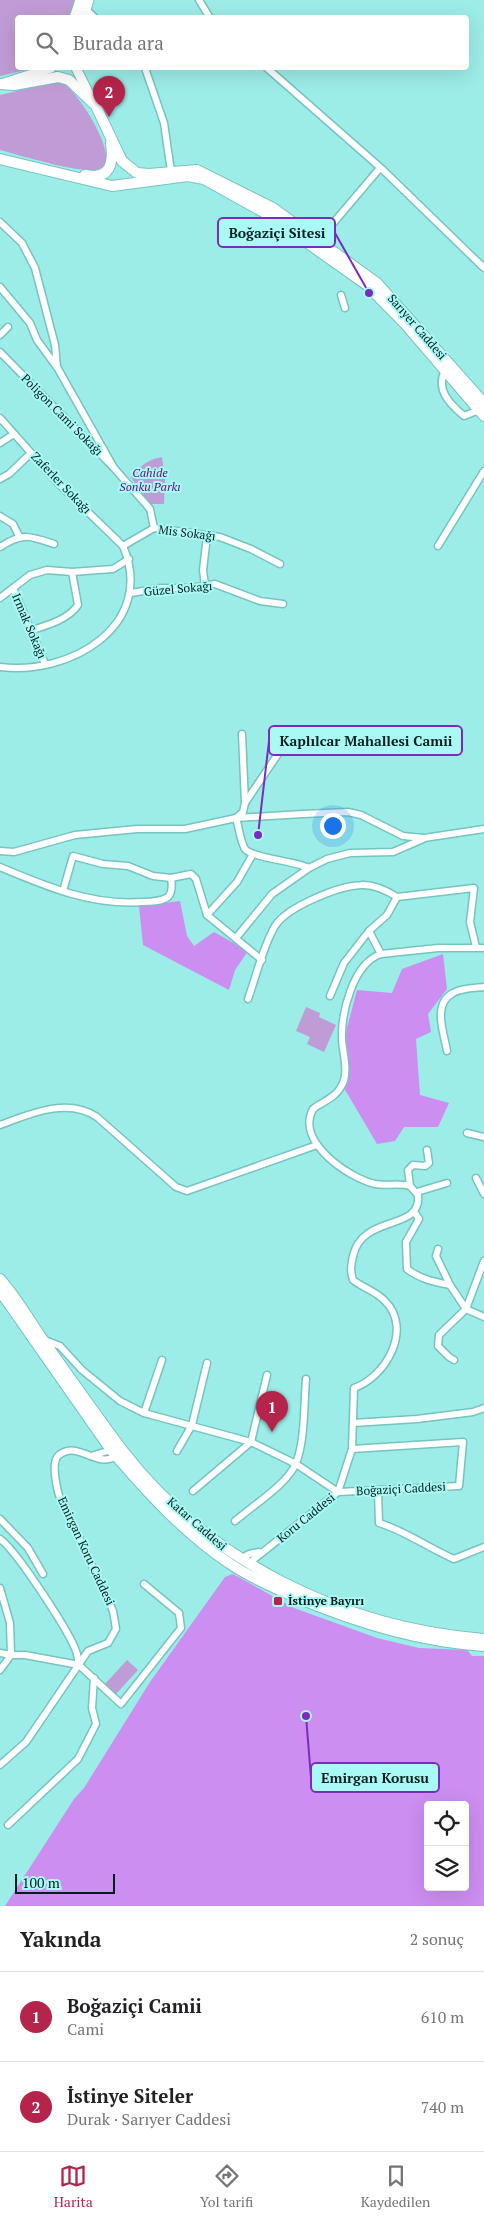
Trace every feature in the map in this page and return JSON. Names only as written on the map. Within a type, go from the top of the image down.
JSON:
[{"type":"main road","points":[[75,15],[80,0]]},
{"type":"main road","points":[[0,84],[45,70]]},
{"type":"main road","points":[[77,70],[96,106]]},
{"type":"main road","name":"Sarıyer Caddesi","points":[[0,84],[14,84],[58,76],[69,80],[96,106],[108,127],[122,160],[137,172],[149,174],[191,169],[212,175],[273,208],[378,283],[482,410]]},
{"type":"main road","points":[[35,168],[51,168],[94,177],[103,174],[110,166],[112,159],[108,127]]},
{"type":"main road","name":"Sarıyer Caddesi","points":[[0,159],[112,186],[188,176],[204,179],[265,213],[361,281],[387,305],[482,410]]},
{"type":"main road","name":"Katar Caddesi","points":[[0,1279],[117,1450]]},
{"type":"main road","name":"Katar Caddesi","points":[[0,1291],[117,1450],[180,1512],[242,1566],[308,1602],[378,1627],[437,1641],[484,1646]]},
{"type":"main road","name":"Katar Caddesi","points":[[242,1566],[374,1618],[404,1627],[484,1639]]},
{"type":"street","points":[[199,0],[208,15]]},
{"type":"street","points":[[146,70],[164,123],[171,172]]},
{"type":"street","points":[[270,70],[380,168],[484,268]]},
{"type":"street","points":[[318,241],[380,168]]},
{"type":"street","points":[[0,222],[22,243],[35,268],[55,345],[57,367]]},
{"type":"street","points":[[0,287],[30,323],[37,340],[57,367],[114,468]]},
{"type":"street","points":[[341,295],[345,308]]},
{"type":"street","points":[[0,335],[8,327]]},
{"type":"street","name":"Poligon Cami Sokağı","points":[[0,352],[114,468],[150,509],[154,528]]},
{"type":"street","points":[[445,370],[442,381],[443,391],[449,403],[464,416],[482,410]]},
{"type":"street","name":"Zaferler Sokağı","points":[[0,418],[58,483],[123,546]]},
{"type":"street","points":[[0,443],[14,434]]},
{"type":"street","points":[[0,479],[9,474],[31,453]]},
{"type":"street","points":[[438,546],[484,471]]},
{"type":"street","points":[[0,516],[13,524],[19,536]]},
{"type":"street","name":"Mis Sokağı","points":[[123,546],[154,528],[220,537],[251,549],[280,564]]},
{"type":"street","points":[[0,547],[19,536],[32,537],[54,544]]},
{"type":"street","points":[[205,586],[203,570],[207,536]]},
{"type":"street","points":[[0,668],[17,670],[81,654],[110,633],[122,614],[131,593],[129,559],[123,546]]},
{"type":"street","points":[[0,598],[30,574],[48,570],[72,572],[113,569],[129,559]]},
{"type":"street","points":[[32,630],[63,618],[78,605],[72,572]]},
{"type":"street","name":"Güzel Sokağı","points":[[131,593],[161,588],[215,584],[260,601],[283,604]]},
{"type":"street","name":"Irmak Sokağı","points":[[13,588],[45,664]]},
{"type":"street","points":[[236,818],[243,812],[245,803],[242,734]]},
{"type":"street","points":[[245,803],[278,754]]},
{"type":"street","points":[[0,851],[14,852],[75,835],[138,828],[185,829],[236,818],[348,812],[361,815],[403,836],[424,838],[484,829]]},
{"type":"street","points":[[236,818],[244,848],[253,854],[298,863],[309,868]]},
{"type":"street","points":[[236,938],[272,894],[309,868],[327,859],[350,853],[393,852],[424,838]]},
{"type":"street","points":[[207,915],[237,882],[253,854]]},
{"type":"street","points":[[63,891],[73,856],[103,864],[128,866],[152,876],[171,878],[194,875],[207,915],[262,960]]},
{"type":"street","points":[[0,867],[63,891],[118,904],[158,901],[168,896],[172,890],[171,878]]},
{"type":"street","points":[[248,999],[275,926],[288,913],[305,904],[360,885],[378,887],[397,897],[474,888],[470,922],[476,948]]},
{"type":"street","points":[[330,996],[344,963],[369,932],[387,915],[397,897]]},
{"type":"street","points":[[369,932],[381,954]]},
{"type":"street","points":[[450,1285],[430,1281],[414,1275],[407,1269],[406,1242],[419,1219],[415,1213],[419,1201],[417,1192],[410,1186],[385,1185],[361,1179],[348,1172],[317,1146],[312,1138],[309,1127],[311,1114],[315,1108],[336,1094],[343,1084],[345,1075],[343,1023],[355,976],[364,964],[372,956],[381,954],[438,948],[484,948]]},
{"type":"street","points":[[447,1051],[440,1010],[445,1000],[454,992],[484,987]]},
{"type":"street","points":[[0,1125],[29,1114],[68,1107],[81,1108],[97,1117],[176,1187],[187,1191],[317,1146]]},
{"type":"street","points":[[467,1133],[484,1137]]},
{"type":"street","points":[[410,1186],[408,1170],[413,1165],[425,1166],[429,1163],[427,1150]]},
{"type":"street","points":[[476,1178],[484,1194]]},
{"type":"street","points":[[417,1192],[447,1184]]},
{"type":"street","name":"Koru Caddesi","points":[[242,1566],[249,1554],[261,1552],[291,1532],[338,1492],[352,1449],[354,1388],[373,1379],[380,1372],[394,1345],[398,1326],[396,1317],[385,1301],[353,1280],[350,1267],[354,1252],[361,1238],[373,1229],[409,1217],[415,1213]]},
{"type":"street","points":[[438,1249],[436,1256],[450,1285],[466,1309],[484,1317]]},
{"type":"street","points":[[454,1360],[438,1346],[439,1335],[466,1309],[484,1261]]},
{"type":"street","points":[[42,1339],[60,1346],[82,1370],[120,1401],[144,1413],[251,1442],[296,1464],[338,1492]]},
{"type":"street","points":[[144,1413],[162,1360]]},
{"type":"street","points":[[177,1451],[192,1425],[207,1363]]},
{"type":"street","points":[[193,1491],[251,1442],[267,1375]]},
{"type":"street","points":[[235,1521],[279,1486],[296,1464],[304,1418],[306,1379]]},
{"type":"street","points":[[353,1423],[417,1419],[473,1412],[484,1408]]},
{"type":"street","name":"Boğaziçi Caddesi","points":[[338,1492],[459,1486],[463,1442],[352,1449]]},
{"type":"street","name":"Emirgan Koru Caddesi","points":[[79,1665],[88,1651],[108,1643],[116,1629],[113,1611],[58,1492],[54,1462],[57,1456],[67,1451],[78,1451],[91,1456],[117,1450]]},
{"type":"street","points":[[378,1490],[379,1523],[418,1538],[437,1552],[454,1559],[484,1547]]},
{"type":"street","points":[[0,1519],[28,1548],[42,1574]]},
{"type":"street","points":[[0,1539],[7,1544],[22,1564],[64,1629],[77,1653],[79,1665],[26,1742],[0,1765]]},
{"type":"street","points":[[0,1653],[25,1655],[79,1665],[121,1704],[181,1628],[180,1612],[144,1584]]},
{"type":"street","points":[[0,1588],[10,1623],[11,1655],[0,1670]]},
{"type":"street","points":[[8,1825],[78,1759],[96,1724],[92,1708],[94,1678]]},
{"type":"green space","points":[[0,0],[77,0],[70,15],[15,15],[15,70],[26,70],[0,76]]},
{"type":"green space","points":[[54,82],[64,84],[71,90],[87,111],[101,136],[105,149],[106,159],[104,167],[98,170],[71,168],[0,150],[0,95]]},
{"type":"green space","name":"Cahide Sonku Parkı","points":[[162,457],[165,479],[164,504],[149,504],[131,477],[144,464]]},
{"type":"green space","points":[[306,1007],[320,1013],[319,1017],[336,1025],[324,1052],[307,1044],[310,1037],[296,1031]]},
{"type":"green space","points":[[127,1660],[138,1670],[116,1694],[105,1684]]},
{"type":"shaded area","points":[[180,901],[187,936],[194,946],[214,932],[248,951],[235,970],[229,990],[143,945],[139,906]]},
{"type":"shaded area","points":[[443,954],[447,989],[428,1014],[431,1032],[416,1039],[420,1095],[449,1103],[438,1127],[404,1127],[395,1141],[377,1144],[344,1088],[349,1077],[345,1035],[357,990],[392,993],[402,969]]},
{"type":"shaded area","points":[[233,1574],[294,1608],[377,1638],[419,1648],[467,1650],[472,1656],[484,1656],[484,1906],[5,1906],[74,1799],[84,1788],[150,1682],[225,1577]]},
{"type":"place","name":"İstinye Siteler","points":[[109,117]]},
{"type":"place","name":"Boğaziçi Sitesi","points":[[369,293]]},
{"type":"place","name":"Kaplılcar Mahallesi Camii","points":[[258,835]]},
{"type":"place","name":"Boğaziçi Camii","points":[[272,1432]]},
{"type":"place","name":"İstinye Bayırı","points":[[278,1601]]},
{"type":"place","name":"Emirgan Korusu","points":[[306,1716]]}]
